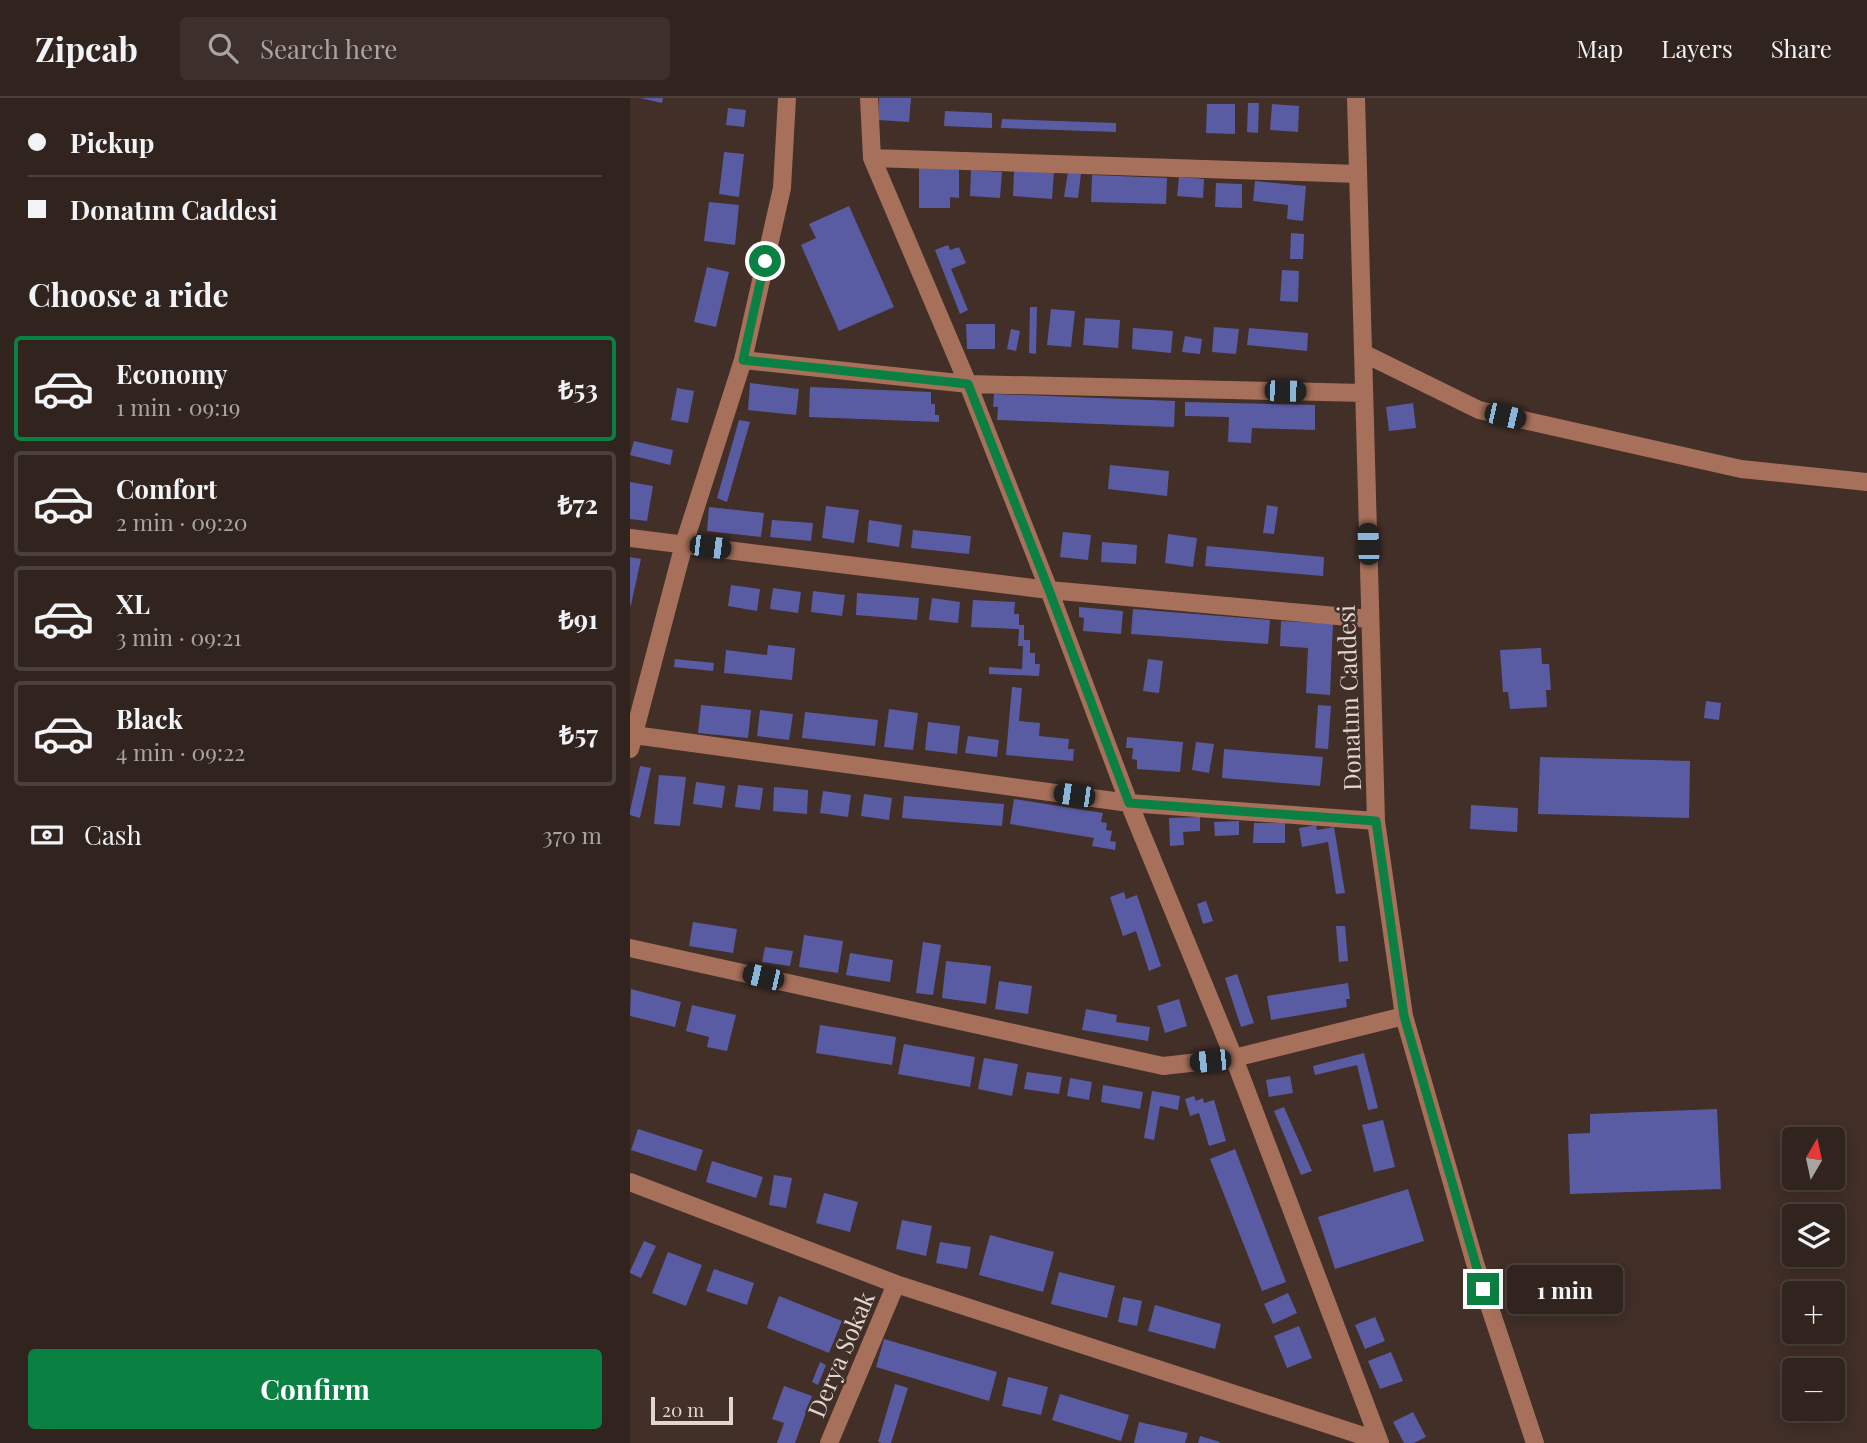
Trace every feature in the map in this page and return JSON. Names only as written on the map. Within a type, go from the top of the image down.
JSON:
[{"type":"street","points":[[787,98],[782,188],[743,360],[684,544],[632,742],[1129,803],[1376,821]]},
{"type":"street","points":[[869,98],[872,158],[968,384],[1129,803],[1234,1058],[1379,1442]]},
{"type":"street","name":"Donatım Caddesi","points":[[1356,98],[1376,821],[1404,1016],[1475,1263],[1535,1443]]},
{"type":"street","points":[[872,158],[1358,174]]},
{"type":"street","points":[[1363,353],[1479,410],[1741,469],[1867,482]]},
{"type":"street","points":[[743,360],[968,384],[1364,393]]},
{"type":"street","points":[[630,538],[1049,590],[1370,619]]},
{"type":"street","points":[[630,948],[1163,1066],[1234,1058],[1404,1016]]},
{"type":"street","points":[[630,1182],[896,1284],[1379,1442]]},
{"type":"street","name":"Derya Sokak","points":[[829,1443],[896,1284]]},
{"type":"building","points":[[640,98],[663,98],[662,103]]},
{"type":"building","points":[[879,98],[911,98],[909,122],[878,120]]},
{"type":"building","points":[[1248,103],[1259,103],[1258,133],[1247,132]]},
{"type":"building","points":[[1207,104],[1235,104],[1235,134],[1206,133]]},
{"type":"building","points":[[1272,104],[1299,106],[1298,132],[1270,130]]},
{"type":"building","points":[[728,108],[746,110],[744,127],[726,125]]},
{"type":"building","points":[[945,111],[992,113],[992,128],[944,126]]},
{"type":"building","points":[[1002,119],[1116,123],[1116,132],[1001,128]]},
{"type":"building","points":[[724,152],[744,154],[739,197],[719,194]]},
{"type":"building","points":[[919,164],[959,164],[959,198],[950,197],[950,208],[919,208]]},
{"type":"building","points":[[971,170],[1002,172],[1000,198],[970,196]]},
{"type":"building","points":[[1014,170],[1054,172],[1052,199],[1013,196]]},
{"type":"building","points":[[1068,172],[1081,174],[1078,198],[1064,197]]},
{"type":"building","points":[[1092,175],[1167,178],[1166,204],[1091,202]]},
{"type":"building","points":[[1179,177],[1204,179],[1203,198],[1177,196]]},
{"type":"building","points":[[1255,181],[1306,186],[1303,221],[1287,219],[1288,205],[1253,201]]},
{"type":"building","points":[[1216,183],[1242,184],[1242,208],[1215,207]]},
{"type":"building","points":[[709,202],[739,205],[735,245],[704,241]]},
{"type":"building","points":[[849,206],[894,307],[839,331],[801,245],[816,238],[809,224]]},
{"type":"building","points":[[1291,233],[1304,234],[1303,259],[1290,259]]},
{"type":"building","points":[[948,245],[950,250],[959,247],[966,263],[951,269],[968,310],[960,314],[935,250]]},
{"type":"building","points":[[707,267],[729,272],[716,327],[694,322]]},
{"type":"building","points":[[1282,270],[1299,271],[1298,302],[1280,301]]},
{"type":"building","points":[[1030,307],[1037,307],[1036,354],[1029,353]]},
{"type":"building","points":[[1051,309],[1075,311],[1071,347],[1047,345]]},
{"type":"building","points":[[1085,318],[1120,320],[1118,348],[1083,345]]},
{"type":"building","points":[[966,324],[995,324],[995,349],[967,349]]},
{"type":"building","points":[[1214,327],[1239,329],[1236,354],[1212,352]]},
{"type":"building","points":[[1133,328],[1173,331],[1171,353],[1132,349]]},
{"type":"building","points":[[1249,328],[1308,333],[1307,351],[1247,345]]},
{"type":"building","points":[[1011,329],[1020,331],[1016,351],[1007,349]]},
{"type":"building","points":[[1185,336],[1202,339],[1200,354],[1182,352]]},
{"type":"building","points":[[750,383],[799,389],[796,415],[748,410]]},
{"type":"building","points":[[810,387],[931,392],[931,404],[935,404],[935,415],[939,415],[939,422],[809,417]]},
{"type":"building","points":[[677,388],[694,391],[688,423],[671,420]]},
{"type":"building","points":[[994,394],[1175,401],[1174,427],[997,420],[998,407],[993,407]]},
{"type":"building","points":[[1185,402],[1315,405],[1315,430],[1252,428],[1251,443],[1228,442],[1229,417],[1185,416]]},
{"type":"building","points":[[1413,403],[1416,428],[1389,431],[1386,407]]},
{"type":"building","points":[[739,420],[750,422],[727,502],[717,498]]},
{"type":"building","points":[[634,441],[673,450],[670,465],[630,455]]},
{"type":"building","points":[[1110,465],[1169,471],[1167,496],[1108,489]]},
{"type":"building","points":[[630,482],[653,486],[647,521],[630,519]]},
{"type":"building","points":[[1267,505],[1278,507],[1274,534],[1263,533]]},
{"type":"building","points":[[826,506],[859,510],[854,543],[822,538]]},
{"type":"building","points":[[709,507],[764,513],[761,537],[707,531]]},
{"type":"building","points":[[772,520],[813,523],[811,541],[770,537]]},
{"type":"building","points":[[869,520],[902,525],[899,547],[867,542]]},
{"type":"building","points":[[913,530],[971,536],[969,554],[911,548]]},
{"type":"building","points":[[1063,532],[1091,535],[1088,560],[1060,557]]},
{"type":"building","points":[[1168,534],[1197,538],[1193,567],[1165,563]]},
{"type":"building","points":[[1102,542],[1137,545],[1136,564],[1101,562]]},
{"type":"building","points":[[1207,546],[1324,557],[1323,576],[1205,566]]},
{"type":"building","points":[[630,557],[641,559],[631,605],[630,605]]},
{"type":"building","points":[[731,585],[760,589],[757,611],[728,606]]},
{"type":"building","points":[[773,588],[801,592],[798,613],[770,609]]},
{"type":"building","points":[[813,591],[845,595],[842,616],[811,612]]},
{"type":"building","points":[[857,593],[919,598],[917,620],[856,615]]},
{"type":"building","points":[[932,598],[960,602],[958,623],[929,620]]},
{"type":"building","points":[[973,600],[1015,602],[1014,614],[1019,614],[1019,625],[1024,625],[1024,640],[1030,640],[1030,653],[1035,653],[1035,664],[1040,664],[1039,676],[989,674],[989,667],[1022,669],[1023,646],[1018,646],[1019,629],[971,627]]},
{"type":"building","points":[[1079,607],[1123,611],[1121,634],[1083,631],[1084,618],[1079,617]]},
{"type":"building","points":[[1133,609],[1270,620],[1268,644],[1131,634]]},
{"type":"building","points":[[1281,621],[1333,624],[1330,695],[1306,693],[1308,648],[1280,646]]},
{"type":"building","points":[[768,645],[795,648],[792,680],[724,673],[726,650],[767,655]]},
{"type":"building","points":[[1541,648],[1542,664],[1549,664],[1551,690],[1546,690],[1547,707],[1510,709],[1508,692],[1503,692],[1500,650]]},
{"type":"building","points":[[675,659],[714,663],[713,671],[674,667]]},
{"type":"building","points":[[1148,659],[1163,661],[1159,693],[1143,691]]},
{"type":"building","points":[[1012,687],[1022,688],[1019,721],[1040,723],[1039,736],[1069,739],[1068,749],[1074,749],[1073,761],[1006,755]]},
{"type":"building","points":[[1706,701],[1721,703],[1719,720],[1704,718]]},
{"type":"building","points":[[701,705],[751,710],[748,738],[698,733]]},
{"type":"building","points":[[1318,705],[1331,706],[1328,749],[1315,748]]},
{"type":"building","points":[[889,709],[918,713],[913,750],[884,747]]},
{"type":"building","points":[[760,710],[793,714],[789,740],[757,736]]},
{"type":"building","points":[[805,712],[878,720],[875,746],[802,738]]},
{"type":"building","points":[[928,722],[960,726],[957,754],[925,750]]},
{"type":"building","points":[[968,736],[999,740],[997,757],[965,753]]},
{"type":"building","points":[[1127,737],[1183,742],[1180,772],[1137,769],[1137,760],[1132,759],[1133,748],[1126,748]]},
{"type":"building","points":[[1196,742],[1214,744],[1209,773],[1192,770]]},
{"type":"building","points":[[1224,749],[1323,757],[1320,786],[1222,778]]},
{"type":"building","points":[[1540,757],[1690,761],[1689,818],[1538,814]]},
{"type":"building","points":[[640,766],[651,768],[640,818],[630,815],[630,811]]},
{"type":"building","points":[[659,775],[686,777],[680,826],[654,824]]},
{"type":"building","points":[[696,782],[725,786],[722,808],[693,804]]},
{"type":"building","points":[[738,785],[763,788],[760,810],[735,807]]},
{"type":"building","points":[[774,787],[808,790],[807,814],[773,811]]},
{"type":"building","points":[[823,791],[851,795],[848,817],[820,813]]},
{"type":"building","points":[[864,794],[892,798],[889,820],[861,816]]},
{"type":"building","points":[[904,796],[1004,804],[1002,826],[902,818]]},
{"type":"building","points":[[1014,799],[1103,813],[1101,822],[1107,823],[1106,830],[1112,831],[1110,841],[1116,842],[1115,850],[1092,846],[1094,838],[1010,824]]},
{"type":"building","points":[[1471,805],[1518,808],[1517,832],[1470,829]]},
{"type":"building","points":[[1200,817],[1200,831],[1183,832],[1184,845],[1170,846],[1169,818]]},
{"type":"building","points":[[1239,821],[1239,835],[1215,836],[1214,822]]},
{"type":"building","points":[[1254,823],[1285,823],[1285,843],[1253,843]]},
{"type":"building","points":[[1316,825],[1317,830],[1334,827],[1345,893],[1336,894],[1328,842],[1302,847],[1299,828]]},
{"type":"building","points":[[1124,892],[1126,899],[1137,895],[1161,966],[1149,971],[1136,931],[1123,936],[1110,897]]},
{"type":"building","points":[[1206,901],[1213,921],[1203,924],[1197,904]]},
{"type":"building","points":[[693,922],[737,929],[733,953],[689,946]]},
{"type":"building","points":[[1336,926],[1345,926],[1348,961],[1339,962]]},
{"type":"building","points":[[804,935],[843,941],[838,973],[799,967]]},
{"type":"building","points":[[923,942],[941,945],[933,995],[916,993]]},
{"type":"building","points":[[765,947],[793,951],[790,966],[762,962]]},
{"type":"building","points":[[850,953],[893,960],[890,982],[846,975]]},
{"type":"building","points":[[946,961],[991,966],[986,1004],[942,998]]},
{"type":"building","points":[[1237,974],[1254,1023],[1241,1027],[1225,978]]},
{"type":"building","points":[[999,981],[1032,986],[1028,1014],[995,1009]]},
{"type":"building","points":[[1348,983],[1350,999],[1346,999],[1347,1007],[1271,1020],[1267,996]]},
{"type":"building","points":[[631,989],[681,1002],[675,1027],[630,1016]]},
{"type":"building","points":[[1179,999],[1187,1026],[1165,1033],[1157,1006]]},
{"type":"building","points":[[692,1005],[736,1015],[727,1051],[707,1047],[709,1037],[686,1031]]},
{"type":"building","points":[[1086,1009],[1117,1015],[1116,1022],[1150,1027],[1148,1041],[1082,1030]]},
{"type":"building","points":[[820,1025],[896,1037],[892,1065],[816,1053]]},
{"type":"building","points":[[904,1044],[975,1057],[970,1087],[898,1074]]},
{"type":"building","points":[[1364,1053],[1378,1108],[1368,1110],[1357,1065],[1315,1075],[1313,1066]]},
{"type":"building","points":[[984,1058],[1018,1064],[1012,1096],[978,1089]]},
{"type":"building","points":[[1027,1072],[1062,1077],[1059,1094],[1024,1089]]},
{"type":"building","points":[[1290,1076],[1293,1093],[1269,1097],[1266,1080]]},
{"type":"building","points":[[1070,1078],[1092,1082],[1089,1100],[1067,1096]]},
{"type":"building","points":[[1103,1085],[1143,1092],[1140,1109],[1101,1102]]},
{"type":"building","points":[[1152,1091],[1180,1096],[1178,1110],[1160,1106],[1154,1140],[1144,1138]]},
{"type":"building","points":[[1194,1096],[1196,1101],[1203,1098],[1204,1103],[1214,1100],[1226,1141],[1209,1146],[1199,1113],[1190,1116],[1185,1099]]},
{"type":"building","points":[[1284,1107],[1312,1171],[1301,1175],[1274,1111]]},
{"type":"building","points":[[1717,1109],[1721,1189],[1570,1194],[1568,1134],[1590,1133],[1590,1114]]},
{"type":"building","points":[[1383,1120],[1395,1167],[1374,1172],[1362,1125]]},
{"type":"building","points":[[638,1129],[703,1150],[696,1171],[631,1150]]},
{"type":"building","points":[[1235,1149],[1286,1282],[1262,1291],[1210,1159]]},
{"type":"building","points":[[712,1161],[763,1177],[756,1198],[706,1182]]},
{"type":"building","points":[[774,1175],[792,1178],[786,1208],[769,1205]]},
{"type":"building","points":[[1408,1189],[1424,1241],[1335,1269],[1318,1217]]},
{"type":"building","points":[[824,1193],[858,1202],[850,1232],[816,1223]]},
{"type":"building","points":[[902,1220],[932,1226],[926,1256],[896,1249]]},
{"type":"building","points":[[990,1235],[1054,1252],[1043,1292],[979,1275]]},
{"type":"building","points":[[644,1241],[656,1246],[641,1278],[630,1271]]},
{"type":"building","points":[[940,1242],[971,1247],[967,1269],[936,1263]]},
{"type":"building","points":[[668,1252],[702,1265],[686,1306],[652,1293]]},
{"type":"building","points":[[714,1269],[754,1283],[747,1305],[706,1291]]},
{"type":"building","points":[[1059,1272],[1115,1286],[1107,1318],[1051,1304]]},
{"type":"building","points":[[1288,1293],[1297,1313],[1273,1324],[1264,1304]]},
{"type":"building","points":[[779,1296],[842,1321],[829,1353],[767,1328]]},
{"type":"building","points":[[1123,1297],[1142,1301],[1137,1326],[1118,1322]]},
{"type":"building","points":[[1155,1305],[1221,1324],[1215,1349],[1148,1331]]},
{"type":"building","points":[[1375,1317],[1385,1341],[1365,1349],[1355,1325]]},
{"type":"building","points":[[1299,1326],[1312,1358],[1287,1368],[1274,1336]]},
{"type":"building","points":[[884,1339],[997,1372],[989,1401],[876,1367]]},
{"type":"building","points":[[1391,1352],[1403,1381],[1380,1389],[1368,1361]]},
{"type":"building","points":[[820,1362],[826,1365],[818,1385],[812,1382]]},
{"type":"building","points":[[1008,1377],[1048,1387],[1041,1415],[1002,1406]]},
{"type":"building","points":[[895,1384],[908,1388],[891,1443],[878,1442]]},
{"type":"building","points":[[784,1386],[812,1396],[795,1443],[777,1443],[784,1423],[772,1419]]},
{"type":"building","points":[[1060,1394],[1129,1415],[1121,1441],[1052,1420]]},
{"type":"building","points":[[1413,1412],[1426,1437],[1414,1443],[1404,1443],[1393,1422]]},
{"type":"building","points":[[1139,1422],[1188,1433],[1185,1443],[1134,1443]]},
{"type":"building","points":[[1200,1436],[1220,1442],[1198,1443]]},
{"type":"route","points":[[765,261],[743,360],[968,384],[1129,803],[1376,821],[1404,1016],[1483,1289]]}]
